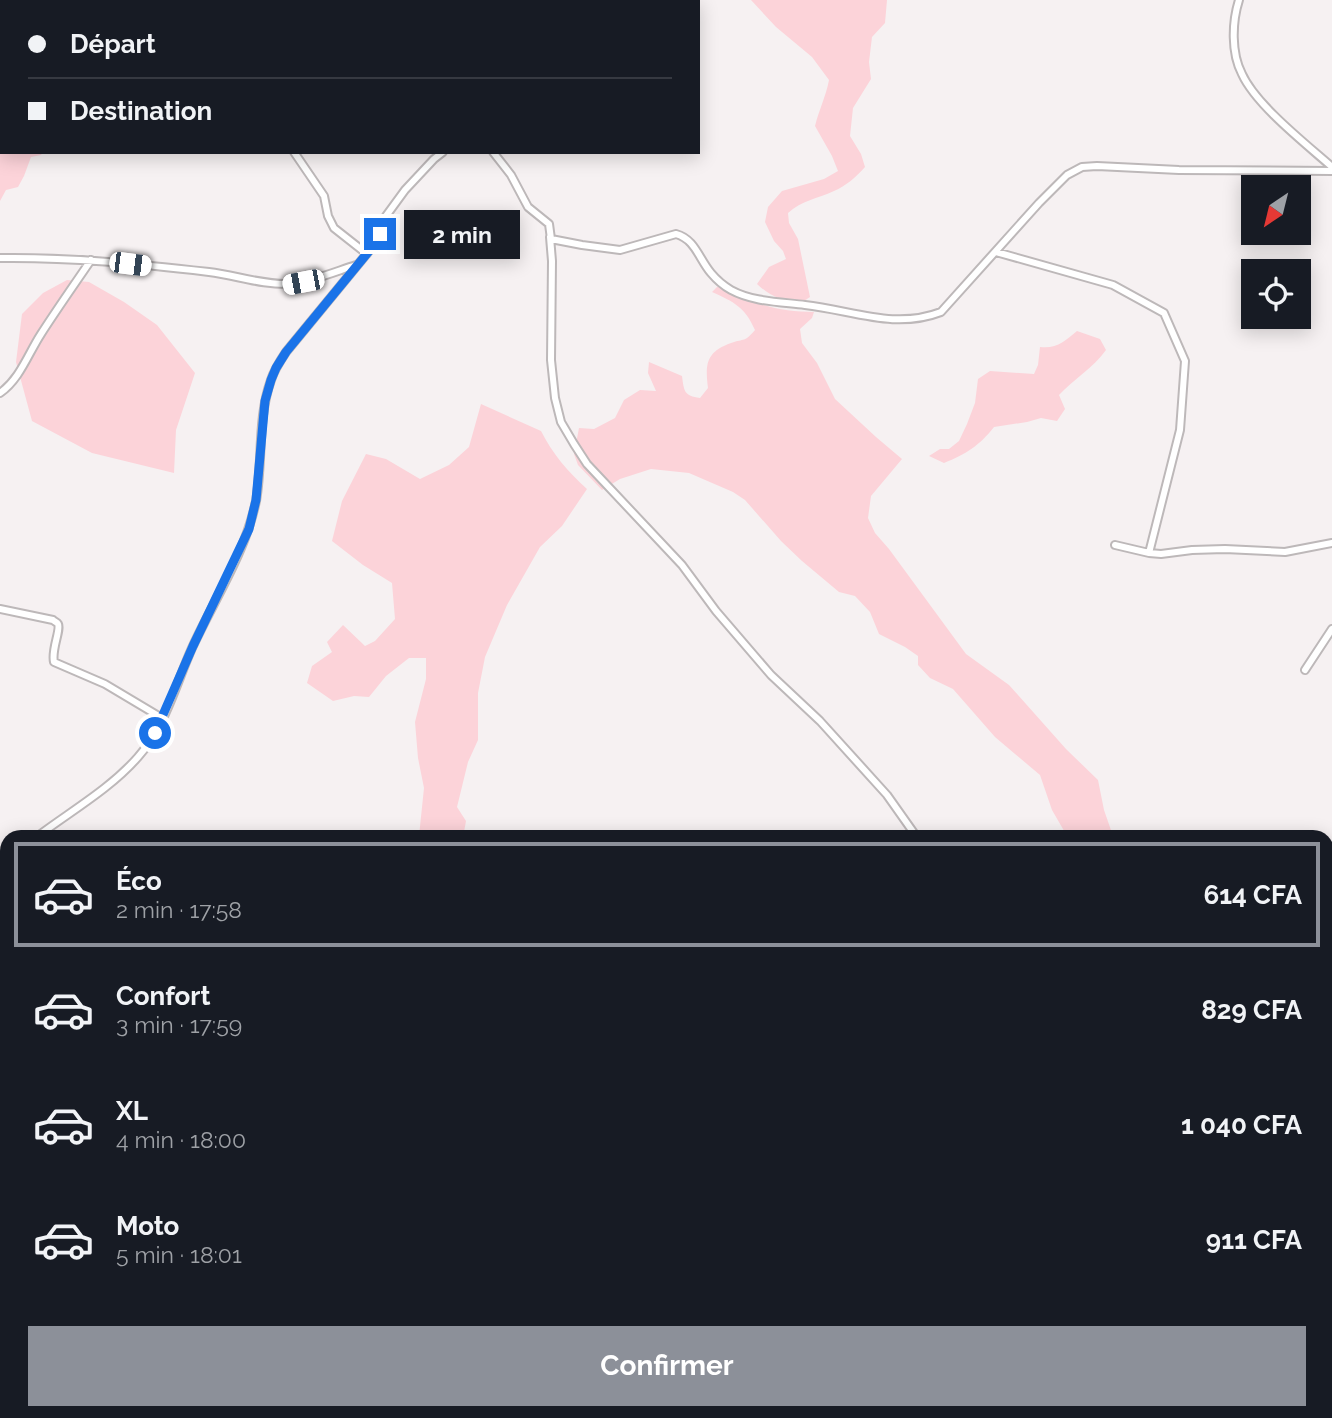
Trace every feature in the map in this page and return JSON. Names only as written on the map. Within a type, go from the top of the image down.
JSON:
[{"type":"street","points":[[1239,0],[1234,27],[1240,73],[1252,91],[1332,169]]},
{"type":"street","points":[[295,154],[324,197],[334,228],[367,254]]},
{"type":"street","points":[[46,830],[122,773],[147,746],[249,529],[256,500],[265,401],[276,368],[286,352],[374,245],[392,208],[441,154]]},
{"type":"street","points":[[494,154],[511,175],[528,207],[549,225],[551,239],[610,250],[676,234],[690,242],[711,273],[732,291],[775,302],[902,320],[924,318],[942,312],[1067,174],[1082,167],[1191,170],[1332,169]]},
{"type":"street","points":[[549,225],[552,261],[551,360],[555,398],[561,422],[574,444],[587,464],[682,565],[716,611],[771,675],[820,721],[887,796],[912,830]]},
{"type":"street","points":[[996,252],[1113,285],[1164,313],[1185,361],[1180,430],[1149,553]]},
{"type":"street","points":[[0,258],[91,260],[211,272],[289,284],[358,264]]},
{"type":"street","points":[[0,393],[18,375],[40,336],[91,260]]},
{"type":"street","points":[[1115,545],[1149,553],[1171,554],[1225,549],[1285,552],[1332,543]]},
{"type":"street","points":[[0,609],[53,620],[60,628],[52,658],[54,662],[105,684],[162,718]]},
{"type":"street","points":[[1305,670],[1332,629]]},
{"type":"shaded area","points":[[751,0],[887,0],[885,23],[872,37],[869,62],[871,79],[853,108],[850,136],[865,167],[843,187],[804,202],[788,213],[789,223],[798,239],[810,297],[804,301],[779,298],[757,284],[769,267],[786,259],[765,222],[768,207],[782,191],[824,179],[838,171],[815,126],[829,80],[812,57],[776,27]]},
{"type":"shaded area","points":[[0,154],[42,154],[31,157],[18,187],[6,190],[0,201]]},
{"type":"shaded area","points":[[67,280],[89,282],[157,325],[195,373],[176,430],[174,473],[92,453],[32,421],[16,362],[22,314],[43,293]]},
{"type":"shaded area","points":[[724,284],[744,297],[766,306],[814,312],[812,318],[800,329],[802,343],[817,363],[835,399],[902,459],[871,496],[868,518],[875,533],[966,654],[1009,685],[1066,749],[1098,780],[1111,830],[1064,830],[1052,810],[1040,775],[995,737],[953,689],[930,678],[918,665],[918,656],[879,634],[870,612],[855,596],[839,592],[802,561],[745,500],[689,473],[651,469],[620,479],[602,490],[578,465],[574,454],[579,428],[594,429],[615,418],[624,400],[640,390],[656,391],[648,373],[649,362],[682,376],[686,392],[700,398],[708,388],[707,366],[716,350],[746,339],[755,330],[738,306],[712,292]]},
{"type":"shaded area","points":[[1077,331],[1100,339],[1106,350],[1059,395],[1065,409],[1057,421],[1041,418],[994,427],[966,453],[952,460],[944,463],[929,456],[940,449],[949,449],[959,441],[975,403],[978,379],[990,371],[1034,374],[1040,347],[1056,345]]},
{"type":"shaded area","points":[[481,404],[541,431],[561,462],[587,489],[562,526],[540,547],[507,605],[485,657],[478,693],[478,740],[468,762],[457,807],[466,821],[464,830],[420,830],[424,788],[415,722],[426,679],[426,658],[409,658],[386,676],[369,697],[354,696],[333,701],[307,683],[312,666],[332,652],[327,642],[343,625],[365,646],[375,641],[395,619],[392,583],[332,541],[342,501],[366,454],[386,459],[420,479],[449,465],[469,447]]},
{"type":"route","points":[[155,733],[249,529],[256,500],[265,401],[276,368],[380,234]]}]
